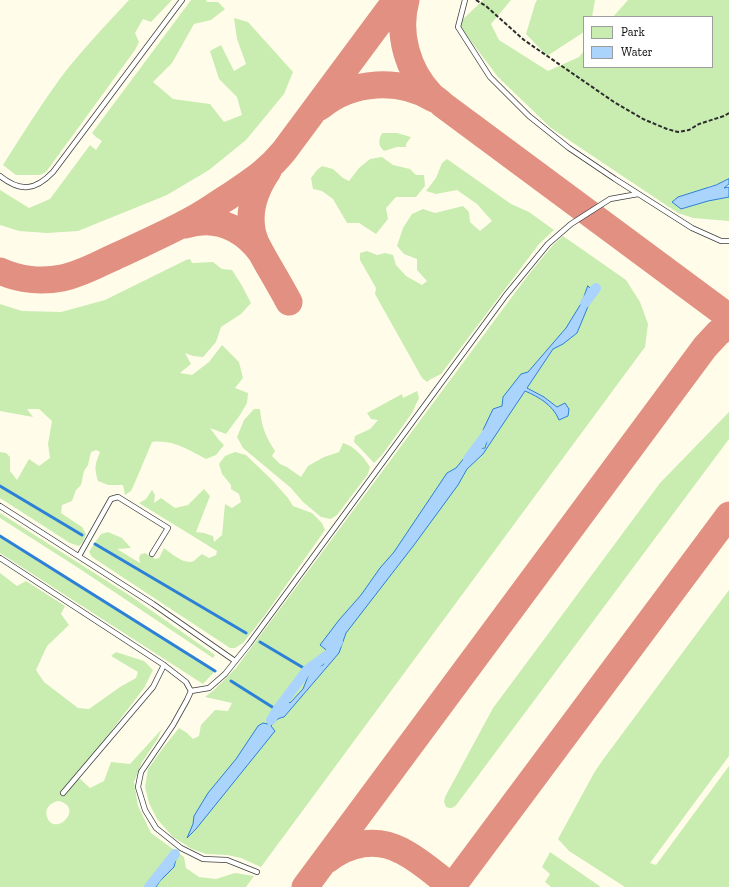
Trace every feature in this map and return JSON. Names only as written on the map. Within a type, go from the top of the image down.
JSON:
[{"type":"lane","points":[[0,176],[21,187],[30,187],[47,179],[182,0]]},
{"type":"lane","points":[[465,0],[458,27],[490,77],[529,116],[569,148],[692,228],[721,241],[729,241]]},
{"type":"lane","points":[[191,691],[209,688],[225,674],[235,662],[506,295],[548,244],[572,224],[610,199],[638,194]]},
{"type":"lane","points":[[79,556],[111,499],[118,497],[168,528],[152,554]]},
{"type":"lane","points":[[0,506],[153,604],[235,662]]},
{"type":"lane","points":[[0,558],[164,665],[186,682],[191,691]]},
{"type":"lane","points":[[63,793],[153,687],[164,665]]},
{"type":"lane","points":[[191,691],[173,726],[141,772],[138,787],[145,810],[156,828],[182,848],[203,859],[227,860],[257,872]]},
{"type":"path","points":[[476,0],[486,6],[524,40],[614,102],[667,129],[678,132],[689,130],[699,124],[729,113]]},
{"type":"green space","points":[[129,0],[172,0],[151,22],[143,19],[135,33],[139,42],[135,50],[46,172],[40,175],[16,175],[3,165],[23,133],[67,70]]},
{"type":"green space","points":[[191,0],[218,2],[225,9],[211,20],[194,24],[172,63],[153,82],[173,99],[210,104],[224,122],[242,115],[237,97],[219,79],[210,51],[221,45],[234,71],[246,64],[237,39],[234,18],[248,22],[293,72],[284,94],[246,140],[209,170],[167,195],[78,231],[47,233],[19,231],[0,225],[0,190],[29,208],[50,199],[90,145],[96,150],[102,141],[92,133]]},
{"type":"green space","points":[[483,0],[511,0],[491,24],[499,40],[548,71],[579,57],[583,52],[583,68],[713,68],[713,16],[614,16],[628,0],[729,0],[729,179],[716,185],[709,186],[708,201],[729,197],[729,221],[693,218],[678,213],[551,128],[498,77],[458,24]]},
{"type":"green space","points":[[537,0],[595,0],[592,16],[583,16],[583,33],[547,56],[526,34]]},
{"type":"green space","points":[[382,133],[397,133],[411,137],[406,144],[406,147],[397,147],[384,151],[379,143]]},
{"type":"green space","points":[[382,157],[393,165],[410,169],[416,175],[424,175],[425,186],[416,197],[396,197],[386,208],[388,219],[376,234],[359,223],[347,223],[333,199],[322,191],[313,189],[311,178],[322,166],[333,169],[349,181],[359,168],[370,159]]},
{"type":"green space","points":[[447,159],[511,204],[529,212],[554,230],[539,244],[441,374],[427,382],[422,378],[375,294],[376,288],[360,260],[360,253],[367,251],[377,255],[385,253],[393,255],[396,265],[406,276],[422,285],[427,281],[417,270],[417,259],[404,254],[397,246],[403,228],[412,214],[423,209],[435,213],[463,206],[469,212],[470,222],[480,231],[492,221],[477,204],[457,190],[436,194],[426,191],[436,178],[442,163]]},
{"type":"green space","points":[[563,236],[626,280],[640,302],[648,324],[645,347],[261,867],[241,858],[227,855],[206,854],[192,849],[173,837],[157,819],[149,803],[145,787],[148,769],[179,728],[193,739],[199,736],[201,725],[215,710],[228,711],[232,703],[205,697],[236,668],[529,274],[553,245]]},
{"type":"green space","points":[[190,259],[192,263],[213,262],[222,269],[232,270],[251,303],[241,314],[221,327],[216,342],[203,357],[185,353],[191,364],[180,373],[192,375],[209,362],[222,345],[239,362],[243,378],[235,388],[248,393],[247,403],[226,434],[210,428],[224,445],[216,455],[206,459],[187,449],[173,444],[166,442],[152,442],[131,491],[125,495],[123,485],[108,485],[98,481],[96,466],[100,452],[96,450],[91,452],[81,485],[76,490],[72,501],[62,505],[61,513],[82,527],[86,534],[83,542],[79,546],[70,543],[0,498],[0,452],[6,453],[10,457],[10,471],[17,480],[29,459],[39,466],[50,458],[48,444],[52,421],[39,409],[27,409],[33,417],[0,411],[0,304],[22,311],[61,312],[105,300]]},
{"type":"green space","points":[[417,391],[419,398],[412,413],[382,455],[374,463],[354,442],[355,436],[370,429],[378,420],[371,419],[367,413],[402,394],[403,398]]},
{"type":"green space","points":[[254,409],[260,409],[264,431],[275,451],[272,456],[280,464],[301,477],[308,466],[324,457],[339,452],[343,443],[355,449],[365,459],[370,467],[368,474],[337,515],[331,519],[321,517],[303,502],[291,488],[243,448],[237,437],[244,420]]},
{"type":"green space","points":[[729,412],[729,439],[457,804],[452,808],[446,807],[444,802],[445,797],[493,708],[660,483]]},
{"type":"green space","points":[[235,452],[246,455],[272,480],[293,506],[312,513],[322,523],[325,530],[265,615],[243,643],[235,648],[230,648],[92,557],[89,552],[101,534],[108,532],[122,538],[131,548],[117,549],[140,563],[139,557],[141,554],[145,553],[155,559],[159,558],[164,548],[186,562],[194,561],[202,554],[209,558],[216,555],[217,551],[139,503],[146,499],[152,490],[155,495],[154,503],[161,498],[175,508],[188,505],[204,489],[210,496],[196,532],[213,536],[214,542],[222,535],[225,504],[232,508],[241,502],[239,494],[231,489],[231,485],[222,474],[219,464],[225,456]]},
{"type":"green space","points":[[0,513],[132,597],[215,655],[213,658],[80,569],[0,518]]},
{"type":"green space","points":[[0,536],[215,671],[203,684],[0,553]]},
{"type":"green space","points":[[0,573],[17,586],[26,581],[65,606],[61,614],[69,625],[47,646],[36,670],[44,682],[78,708],[89,709],[120,687],[136,678],[138,672],[111,656],[116,652],[144,661],[153,670],[144,688],[77,776],[90,788],[104,781],[111,762],[130,764],[162,729],[157,740],[142,762],[134,782],[138,806],[151,833],[184,857],[186,868],[199,877],[216,879],[235,873],[254,876],[246,887],[0,887]],"holes":[[[59,801],[66,805],[69,809],[69,815],[66,820],[61,823],[51,823],[46,814],[47,808],[53,803]]]},
{"type":"green space","points":[[729,590],[729,756],[650,863],[656,865],[729,766],[729,887],[625,887],[569,851],[558,839],[602,761]]},
{"type":"green space","points":[[550,852],[601,887],[551,887],[545,882],[550,874],[542,867]]},
{"type":"water","points":[[729,179],[729,184],[724,188],[729,187],[729,197],[708,201],[681,209],[672,202],[678,197],[716,185]]},
{"type":"water","points":[[588,286],[594,292],[577,333],[563,344],[553,349],[527,388],[544,397],[557,407],[565,403],[569,409],[568,416],[559,420],[553,410],[545,402],[525,391],[483,454],[467,469],[458,485],[414,545],[346,633],[339,653],[284,717],[273,723],[271,726],[275,731],[196,829],[187,838],[193,824],[194,816],[208,793],[236,759],[258,726],[263,723],[268,724],[281,705],[288,701],[290,703],[303,689],[309,674],[307,670],[323,665],[330,653],[320,645],[394,552],[447,473],[456,468],[473,447],[475,449],[485,448],[488,437],[483,430],[493,409],[502,406],[503,397],[521,374],[528,372],[566,328],[582,302]]},
{"type":"water","points":[[172,857],[176,859],[174,867],[156,887],[145,887],[152,883],[160,875]]},
{"type":"waterway","points":[[585,303],[596,288]]},
{"type":"waterway","points":[[468,459],[494,424]]},
{"type":"waterway","points":[[0,486],[82,535]]},
{"type":"waterway","points":[[0,536],[215,671]]},
{"type":"waterway","points":[[95,544],[246,633]]},
{"type":"waterway","points":[[260,642],[307,670]]},
{"type":"waterway","points":[[271,720],[307,670],[330,653],[338,642]]},
{"type":"waterway","points":[[231,681],[277,710]]},
{"type":"waterway","points":[[149,887],[175,854]]},
{"type":"taxiway","points":[[0,271],[23,278],[39,280],[62,278],[77,274],[181,225],[244,186],[265,171],[284,151],[396,0]]},
{"type":"taxiway","points":[[406,0],[403,25],[406,50],[410,63],[416,74],[431,95],[729,317]]},
{"type":"taxiway","points":[[320,107],[347,91],[376,85],[391,85],[406,88],[421,92],[434,99]]},
{"type":"taxiway","points":[[268,171],[258,188],[252,206],[251,224],[256,243],[289,302]]},
{"type":"taxiway","points":[[185,225],[207,222],[227,226],[244,236],[260,251]]},
{"type":"taxiway","points":[[305,887],[705,347],[718,333],[729,325]]},
{"type":"taxiway","points":[[452,887],[729,515]]},
{"type":"taxiway","points":[[327,860],[344,849],[354,846],[373,843],[382,844],[409,855],[422,863],[452,887]]}]
